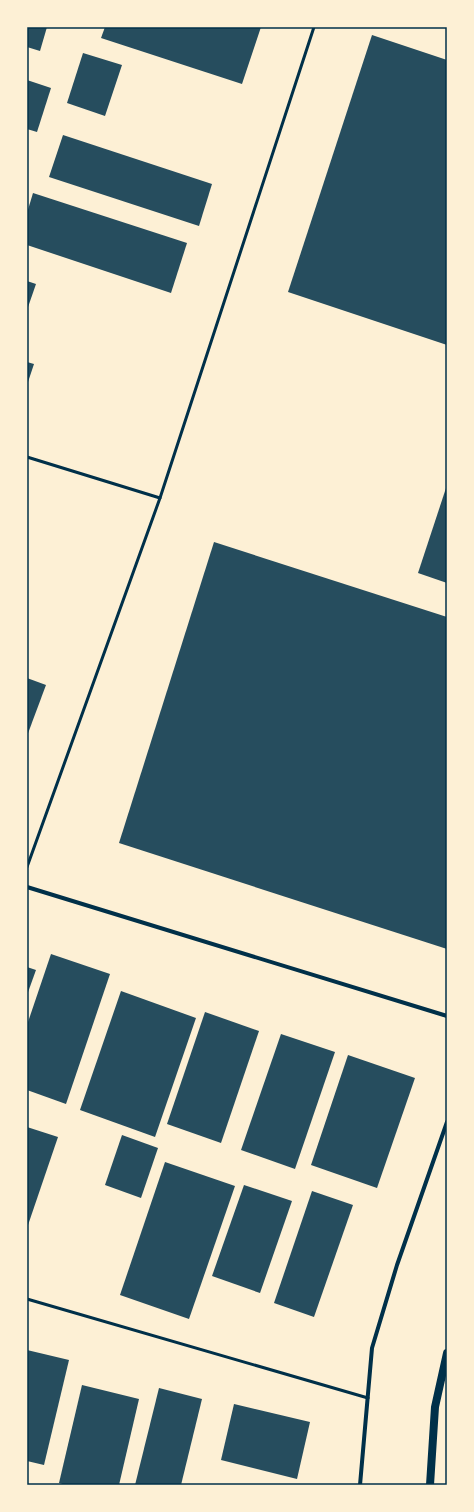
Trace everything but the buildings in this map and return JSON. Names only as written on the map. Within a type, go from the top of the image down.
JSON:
[{"type":"main road","points":[[430,1485],[435,1408],[447,1353]]},
{"type":"street","points":[[27,887],[447,1016]]},
{"type":"street","points":[[360,1485],[372,1348],[402,1250],[447,1122]]},
{"type":"lane","points":[[27,867],[160,498],[314,27]]},
{"type":"lane","points":[[27,457],[160,498]]},
{"type":"lane","points":[[27,1299],[368,1398]]}]
